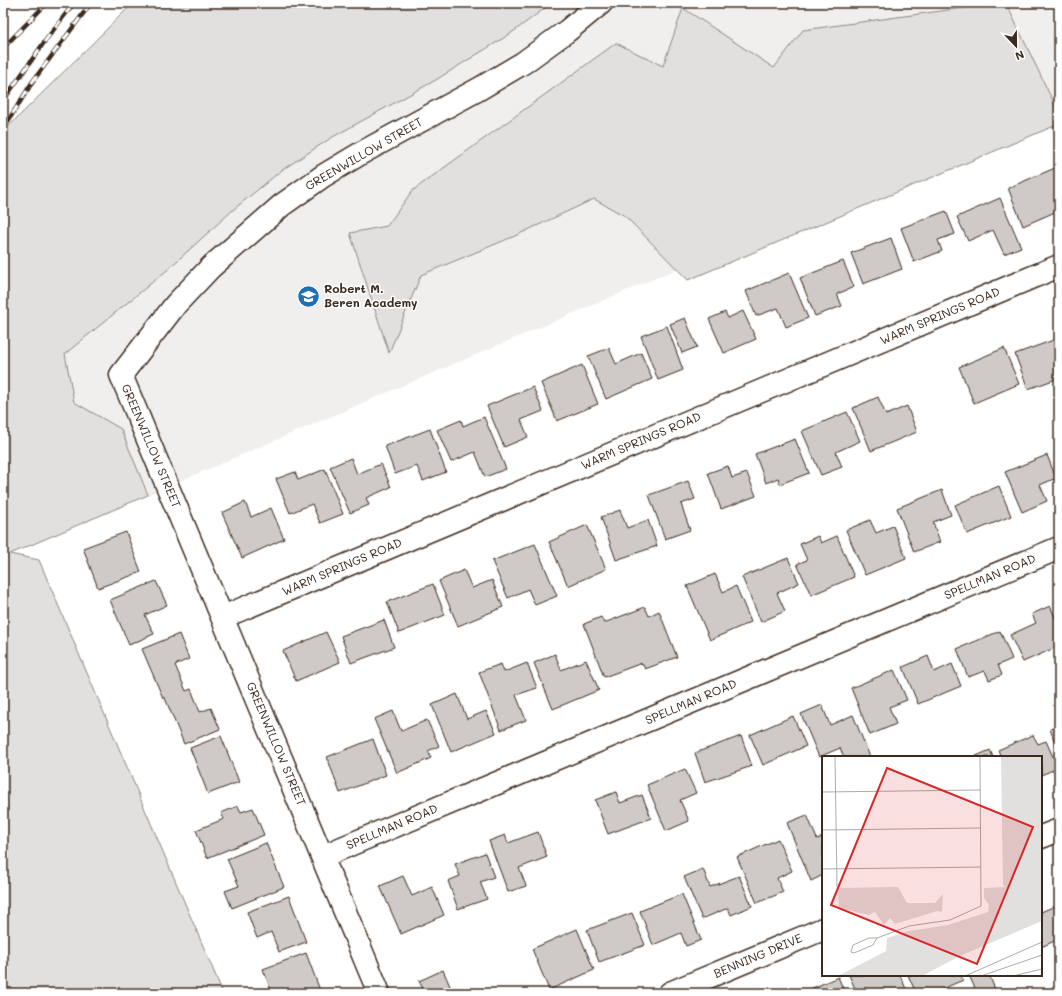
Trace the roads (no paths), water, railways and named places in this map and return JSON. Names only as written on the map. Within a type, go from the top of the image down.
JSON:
[{"type":"street","name":"GREENWILLOW STREET","points":[[380,993],[121,375],[176,304],[211,267],[282,205],[322,176],[363,152],[480,90],[523,64],[601,3]]},
{"type":"street","name":"WARM SPRINGS ROAD","points":[[223,617],[1059,266]]},
{"type":"street","name":"SPELLMAN ROAD","points":[[323,856],[1059,548]]},
{"type":"street","points":[[1042,837],[1059,830]]},
{"type":"street","name":"BENNING DRIVE","points":[[670,993],[822,929]]},
{"type":"railway","points":[[3,48],[47,3]]},
{"type":"railway","points":[[3,101],[74,3]]},
{"type":"railway","points":[[3,129],[33,81],[91,3]]},
{"type":"place","name":"Robert M. Beren Academy","points":[[309,296]]}]
